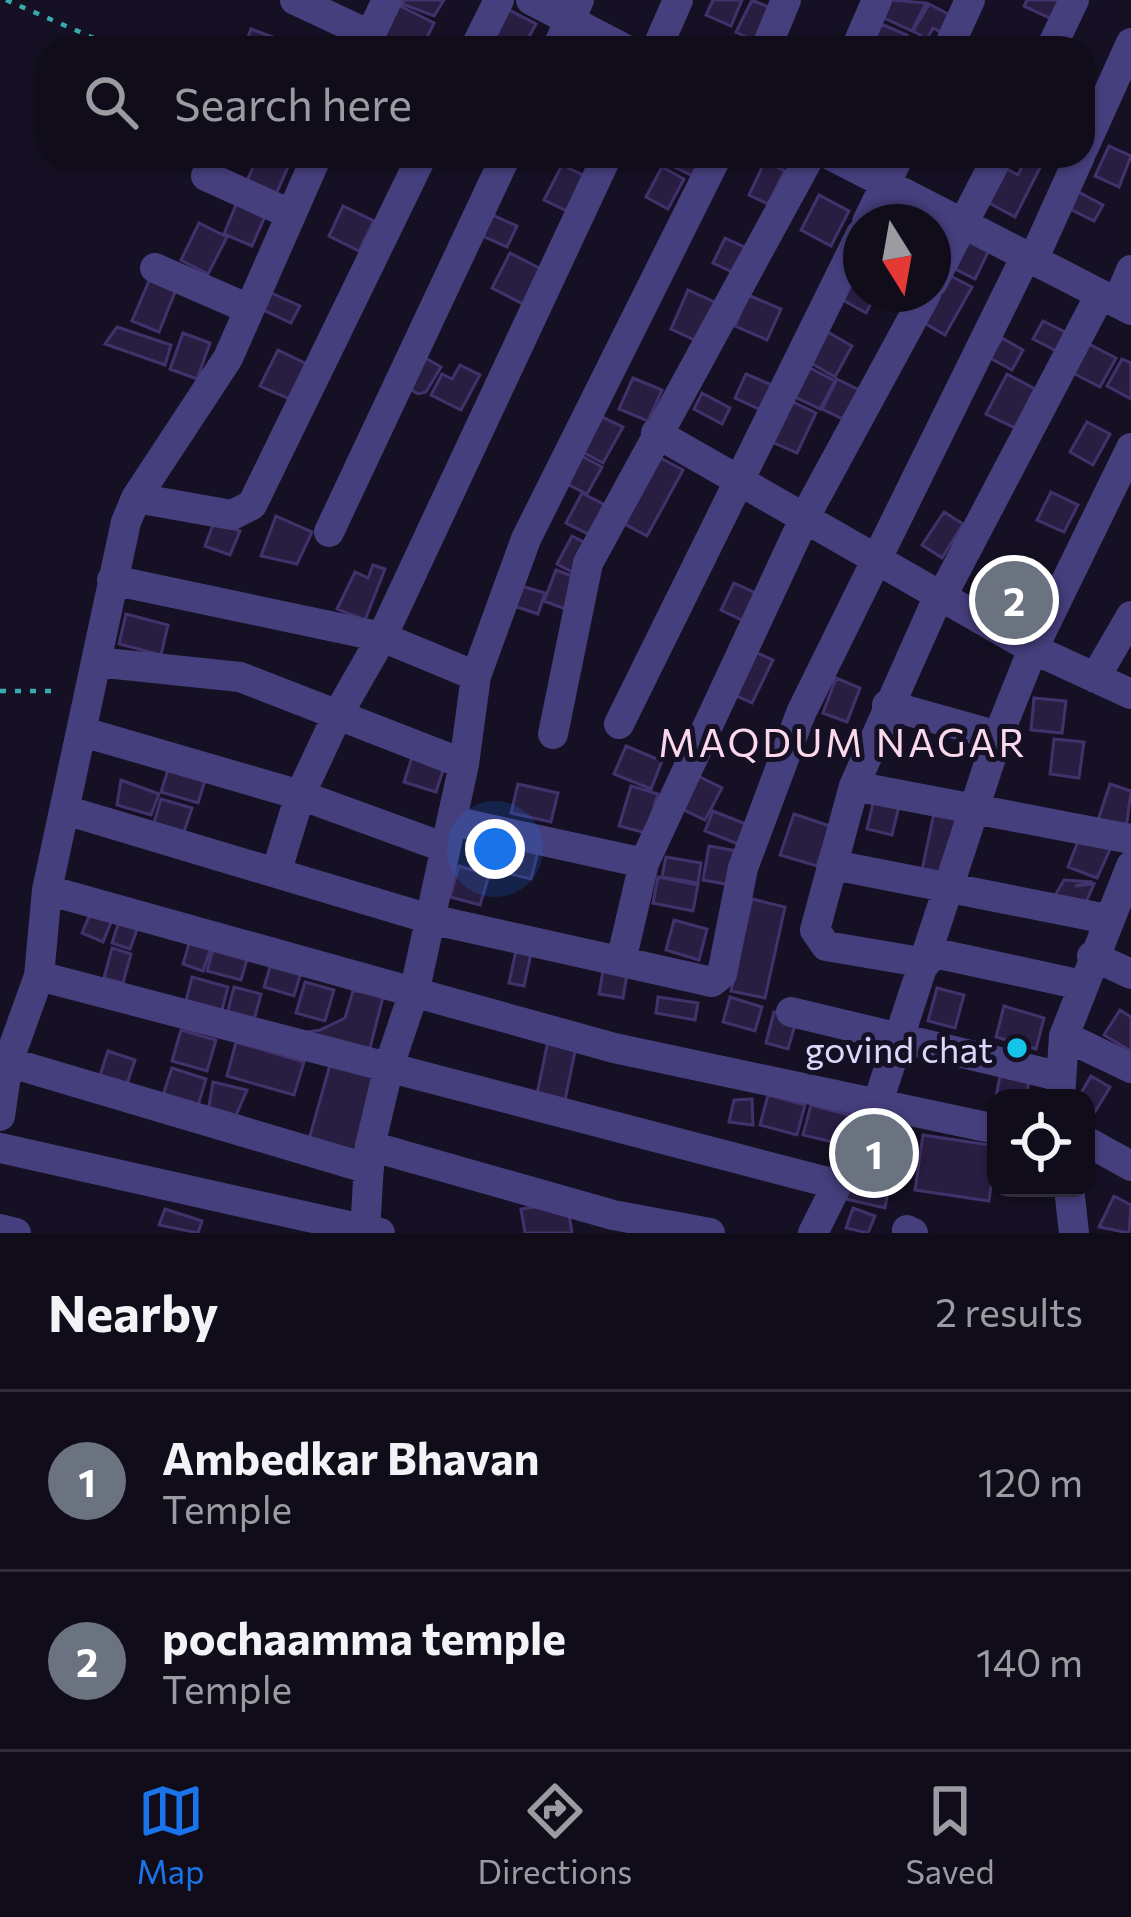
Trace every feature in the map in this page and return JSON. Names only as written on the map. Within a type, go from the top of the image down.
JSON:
[{"type":"street","points":[[295,0],[358,36]]},
{"type":"street","points":[[369,36],[386,0]]},
{"type":"street","points":[[481,36],[499,0]]},
{"type":"street","points":[[531,0],[597,36]]},
{"type":"street","points":[[662,36],[678,0]]},
{"type":"street","points":[[771,36],[786,0]]},
{"type":"street","points":[[861,36],[877,0]]},
{"type":"street","points":[[954,36],[970,0]]},
{"type":"street","points":[[1057,36],[1074,0]]},
{"type":"street","points":[[1095,124],[1131,43]]},
{"type":"street","points":[[0,1116],[8,1062],[39,976],[47,890],[112,580],[136,498],[228,358],[311,168]]},
{"type":"street","points":[[136,498],[232,515],[252,505],[416,168]]},
{"type":"street","points":[[329,532],[500,168]]},
{"type":"street","points":[[276,873],[300,795],[382,637],[601,168]]},
{"type":"street","points":[[0,1148],[370,1232],[369,1157],[388,1066],[415,989],[464,764],[476,676],[526,539],[711,168]]},
{"type":"street","points":[[553,734],[588,563],[803,168]]},
{"type":"street","points":[[951,248],[992,168]]},
{"type":"street","points":[[65,810],[430,919],[712,982],[722,974],[743,868],[801,713],[1075,168]]},
{"type":"street","points":[[876,204],[892,170],[964,224],[1116,303]]},
{"type":"street","points":[[206,176],[290,214]]},
{"type":"street","points":[[155,268],[249,309]]},
{"type":"street","points":[[619,724],[843,270]]},
{"type":"street","points":[[1131,270],[1116,303],[940,595],[887,705],[854,786],[815,930],[826,946],[1131,974]]},
{"type":"street","points":[[621,961],[644,863],[806,515],[916,312]]},
{"type":"street","points":[[656,433],[741,477],[1034,650],[1131,694]]},
{"type":"street","points":[[813,1233],[877,1105],[896,1035],[928,958],[998,736],[1131,448]]},
{"type":"street","points":[[112,580],[382,637],[476,676]]},
{"type":"street","points":[[1095,678],[1131,616]]},
{"type":"street","points":[[94,676],[240,677],[464,764]]},
{"type":"street","points":[[887,705],[998,736]]},
{"type":"street","points":[[83,731],[447,834],[644,863]]},
{"type":"street","points":[[854,786],[1131,839]]},
{"type":"street","points":[[835,865],[1108,920]]},
{"type":"street","points":[[791,1012],[896,1035],[1059,1087],[1064,1036],[1129,874]]},
{"type":"street","points":[[47,890],[614,1048],[987,1127]]},
{"type":"street","points":[[39,976],[835,1184]]},
{"type":"street","points":[[1064,1036],[1131,1068]]},
{"type":"street","points":[[8,1062],[369,1157],[710,1233]]},
{"type":"street","points":[[1095,1146],[1131,1166]]},
{"type":"street","points":[[1071,1197],[1080,1230]]},
{"type":"street","points":[[0,1229],[16,1233]]},
{"type":"path","points":[[6,0],[89,36]]},
{"type":"path","points":[[0,692],[94,676]]},
{"type":"building","points":[[404,0],[444,0],[434,16],[402,4]]},
{"type":"building","points":[[713,0],[742,0],[731,26],[706,15]]},
{"type":"building","points":[[752,0],[778,11],[765,36],[736,32]]},
{"type":"building","points":[[890,0],[926,3],[912,31],[882,17]]},
{"type":"building","points":[[1027,0],[1059,0],[1058,22],[1024,6]]},
{"type":"building","points":[[929,4],[952,16],[942,33],[933,28],[929,36],[922,36],[913,31]]},
{"type":"building","points":[[398,5],[434,23],[428,36],[383,36]]},
{"type":"building","points":[[507,9],[536,24],[530,36],[493,36]]},
{"type":"building","points":[[881,24],[907,35],[907,36],[876,36]]},
{"type":"building","points":[[1109,146],[1131,156],[1119,187],[1095,176]]},
{"type":"building","points":[[253,168],[288,168],[276,194],[247,181]]},
{"type":"building","points":[[560,168],[587,177],[569,212],[544,200]]},
{"type":"building","points":[[661,168],[684,179],[668,209],[646,197]]},
{"type":"building","points":[[676,168],[699,168],[695,177]]},
{"type":"building","points":[[762,168],[785,171],[768,204],[749,195]]},
{"type":"building","points":[[1021,168],[1040,168],[1015,217],[989,203],[1007,169],[1018,175]]},
{"type":"building","points":[[1075,190],[1103,205],[1094,221],[1066,207]]},
{"type":"building","points":[[240,195],[269,207],[252,246],[224,234]]},
{"type":"building","points":[[819,195],[843,208],[843,223],[831,246],[801,230]]},
{"type":"building","points":[[343,206],[374,221],[359,251],[329,236]]},
{"type":"building","points":[[486,212],[517,226],[507,247],[476,233]]},
{"type":"building","points":[[199,223],[227,237],[208,274],[181,260]]},
{"type":"building","points":[[963,233],[991,246],[975,279],[951,267]]},
{"type":"building","points":[[725,238],[753,251],[741,276],[713,263]]},
{"type":"building","points":[[510,253],[543,270],[525,305],[492,288]]},
{"type":"building","points":[[151,276],[177,287],[159,332],[132,321]]},
{"type":"building","points":[[951,276],[972,287],[945,335],[919,320],[923,312],[951,312]]},
{"type":"building","points":[[688,290],[719,304],[701,343],[671,329]]},
{"type":"building","points":[[267,291],[300,306],[291,323],[259,308]]},
{"type":"building","points":[[748,295],[781,309],[767,340],[735,326]]},
{"type":"building","points":[[1043,321],[1073,336],[1064,355],[1033,339]]},
{"type":"building","points":[[117,327],[171,345],[165,365],[105,344]]},
{"type":"building","points":[[826,331],[852,346],[835,377],[809,362]]},
{"type":"building","points":[[183,333],[210,343],[197,379],[170,369]]},
{"type":"building","points":[[1002,338],[1023,350],[1012,370],[990,358]]},
{"type":"building","points":[[1089,344],[1116,358],[1100,387],[1073,373]]},
{"type":"building","points":[[278,350],[311,366],[294,401],[260,386]]},
{"type":"building","points":[[420,355],[441,367],[426,392],[418,394],[402,384]]},
{"type":"building","points":[[1122,359],[1131,363],[1131,399],[1107,386]]},
{"type":"building","points":[[460,365],[480,375],[461,410],[431,395],[442,374],[452,379]]},
{"type":"building","points":[[806,366],[835,381],[820,409],[791,395]]},
{"type":"building","points":[[746,374],[774,386],[763,411],[735,398]]},
{"type":"building","points":[[1007,374],[1035,389],[1015,428],[986,414]]},
{"type":"building","points":[[633,378],[662,390],[648,421],[619,409]]},
{"type":"building","points":[[837,379],[861,391],[847,421],[822,409]]},
{"type":"building","points":[[702,393],[730,408],[722,424],[694,409]]},
{"type":"building","points":[[789,400],[816,413],[797,453],[770,441]]},
{"type":"building","points":[[596,414],[623,427],[603,463],[577,449]]},
{"type":"building","points":[[1087,422],[1110,434],[1093,465],[1070,452]]},
{"type":"building","points":[[578,454],[602,467],[587,494],[563,482]]},
{"type":"building","points":[[653,454],[683,470],[647,536],[617,520]]},
{"type":"building","points":[[1051,492],[1078,505],[1064,532],[1037,520]]},
{"type":"building","points":[[582,493],[607,506],[592,536],[566,523]]},
{"type":"building","points":[[944,512],[963,524],[942,558],[922,545]]},
{"type":"building","points":[[276,516],[312,532],[297,564],[261,556]]},
{"type":"building","points":[[214,522],[240,531],[230,555],[205,546]]},
{"type":"building","points":[[572,536],[595,548],[580,576],[557,564]]},
{"type":"building","points":[[373,565],[385,569],[365,620],[337,609],[355,572],[368,578]]},
{"type":"building","points":[[556,570],[583,580],[571,611],[544,601]]},
{"type":"building","points":[[734,583],[762,596],[748,623],[721,610]]},
{"type":"building","points":[[518,585],[545,593],[538,614],[511,605]]},
{"type":"building","points":[[126,614],[168,625],[161,655],[119,644]]},
{"type":"building","points":[[746,648],[773,660],[752,703],[726,691]]},
{"type":"building","points":[[836,678],[860,688],[847,722],[823,713]]},
{"type":"building","points":[[1034,698],[1066,701],[1062,733],[1031,730]]},
{"type":"building","points":[[1054,739],[1084,742],[1079,778],[1050,774]]},
{"type":"building","points":[[626,746],[662,761],[651,789],[614,774]]},
{"type":"building","points":[[414,751],[446,761],[436,792],[404,782]]},
{"type":"building","points":[[170,763],[207,774],[198,803],[161,792]]},
{"type":"building","points":[[696,775],[722,788],[705,820],[680,808]]},
{"type":"building","points":[[121,780],[159,794],[151,815],[117,805]]},
{"type":"building","points":[[518,784],[558,793],[551,822],[511,813]]},
{"type":"building","points":[[1110,784],[1131,791],[1126,829],[1098,820]]},
{"type":"building","points":[[631,786],[658,794],[646,833],[619,826]]},
{"type":"building","points":[[161,799],[192,808],[183,835],[153,826]]},
{"type":"building","points":[[874,799],[899,806],[892,835],[867,829]]},
{"type":"building","points":[[713,811],[746,824],[738,844],[705,831]]},
{"type":"building","points":[[934,813],[956,818],[942,880],[921,875]]},
{"type":"building","points":[[794,814],[830,826],[817,866],[780,855]]},
{"type":"building","points":[[1079,839],[1112,845],[1097,878],[1068,867]]},
{"type":"building","points":[[510,841],[539,848],[531,879],[503,872]]},
{"type":"building","points":[[709,846],[737,851],[731,885],[703,880]]},
{"type":"building","points":[[666,857],[701,863],[698,883],[662,877]]},
{"type":"building","points":[[459,866],[489,875],[480,905],[450,897]]},
{"type":"building","points":[[658,877],[698,885],[693,911],[653,903]]},
{"type":"building","points":[[1064,880],[1093,882],[1075,886],[1094,884],[1085,904],[1053,899]]},
{"type":"building","points":[[752,899],[785,907],[765,998],[731,991]]},
{"type":"building","points":[[93,907],[114,915],[103,942],[82,933]]},
{"type":"building","points":[[121,915],[140,921],[130,949],[112,943]]},
{"type":"building","points":[[674,920],[707,929],[699,960],[666,950]]},
{"type":"building","points":[[192,934],[213,941],[203,971],[183,964]]},
{"type":"building","points":[[216,939],[250,949],[241,980],[207,971]]},
{"type":"building","points":[[517,946],[532,949],[524,986],[509,983]]},
{"type":"building","points":[[112,948],[131,954],[123,983],[104,978]]},
{"type":"building","points":[[273,957],[303,966],[294,996],[264,987]]},
{"type":"building","points":[[604,965],[628,969],[623,998],[599,994]]},
{"type":"building","points":[[192,977],[228,987],[221,1014],[185,1005]]},
{"type":"building","points":[[305,982],[334,990],[325,1021],[296,1013]]},
{"type":"building","points":[[234,987],[261,994],[254,1020],[227,1014]]},
{"type":"building","points":[[937,988],[964,995],[955,1028],[928,1021]]},
{"type":"building","points":[[353,991],[384,993],[369,1052],[288,1035],[320,1030],[345,1018]]},
{"type":"building","points":[[658,997],[698,1003],[695,1020],[656,1013]]},
{"type":"building","points":[[730,997],[762,1007],[755,1031],[723,1022]]},
{"type":"building","points":[[1004,1006],[1044,1018],[1036,1049],[996,1037]]},
{"type":"building","points":[[1120,1010],[1131,1017],[1131,1051],[1104,1035]]},
{"type":"building","points":[[774,1012],[797,1018],[788,1049],[766,1043]]},
{"type":"building","points":[[181,1030],[216,1040],[207,1071],[172,1061]]},
{"type":"building","points":[[549,1036],[577,1042],[565,1100],[537,1094]]},
{"type":"building","points":[[236,1042],[304,1062],[294,1095],[227,1076]]},
{"type":"building","points":[[108,1051],[135,1060],[126,1087],[99,1078]]},
{"type":"building","points":[[331,1061],[376,1073],[354,1155],[308,1143]]},
{"type":"building","points":[[172,1068],[206,1079],[197,1109],[162,1098]]},
{"type":"building","points":[[1000,1076],[1029,1082],[1027,1089],[997,1089]]},
{"type":"building","points":[[1091,1076],[1110,1087],[1095,1112],[1095,1089],[1083,1089]]},
{"type":"building","points":[[213,1082],[247,1090],[234,1120],[208,1112]]},
{"type":"building","points":[[768,1095],[805,1105],[797,1135],[760,1125]]},
{"type":"building","points":[[752,1099],[753,1125],[729,1122],[734,1100]]},
{"type":"building","points":[[811,1105],[861,1118],[853,1147],[803,1135]]},
{"type":"building","points":[[923,1135],[987,1145],[989,1201],[915,1190]]},
{"type":"building","points":[[852,1171],[890,1180],[885,1208],[846,1199]]},
{"type":"building","points":[[1114,1196],[1131,1205],[1129,1233],[1099,1227]]},
{"type":"building","points":[[567,1202],[572,1233],[525,1233],[521,1209]]},
{"type":"building","points":[[853,1208],[875,1216],[868,1233],[846,1228]]},
{"type":"building","points":[[165,1209],[202,1221],[198,1233],[159,1225]]},
{"type":"place","name":"pochaamma temple","points":[[1014,600]]},
{"type":"place","name":"govind chat","points":[[1017,1048]]},
{"type":"place","name":"Ambedkar Bhavan","points":[[874,1153]]},
{"type":"district","name":"MAQDUM NAGAR","points":[[843,741]]}]
